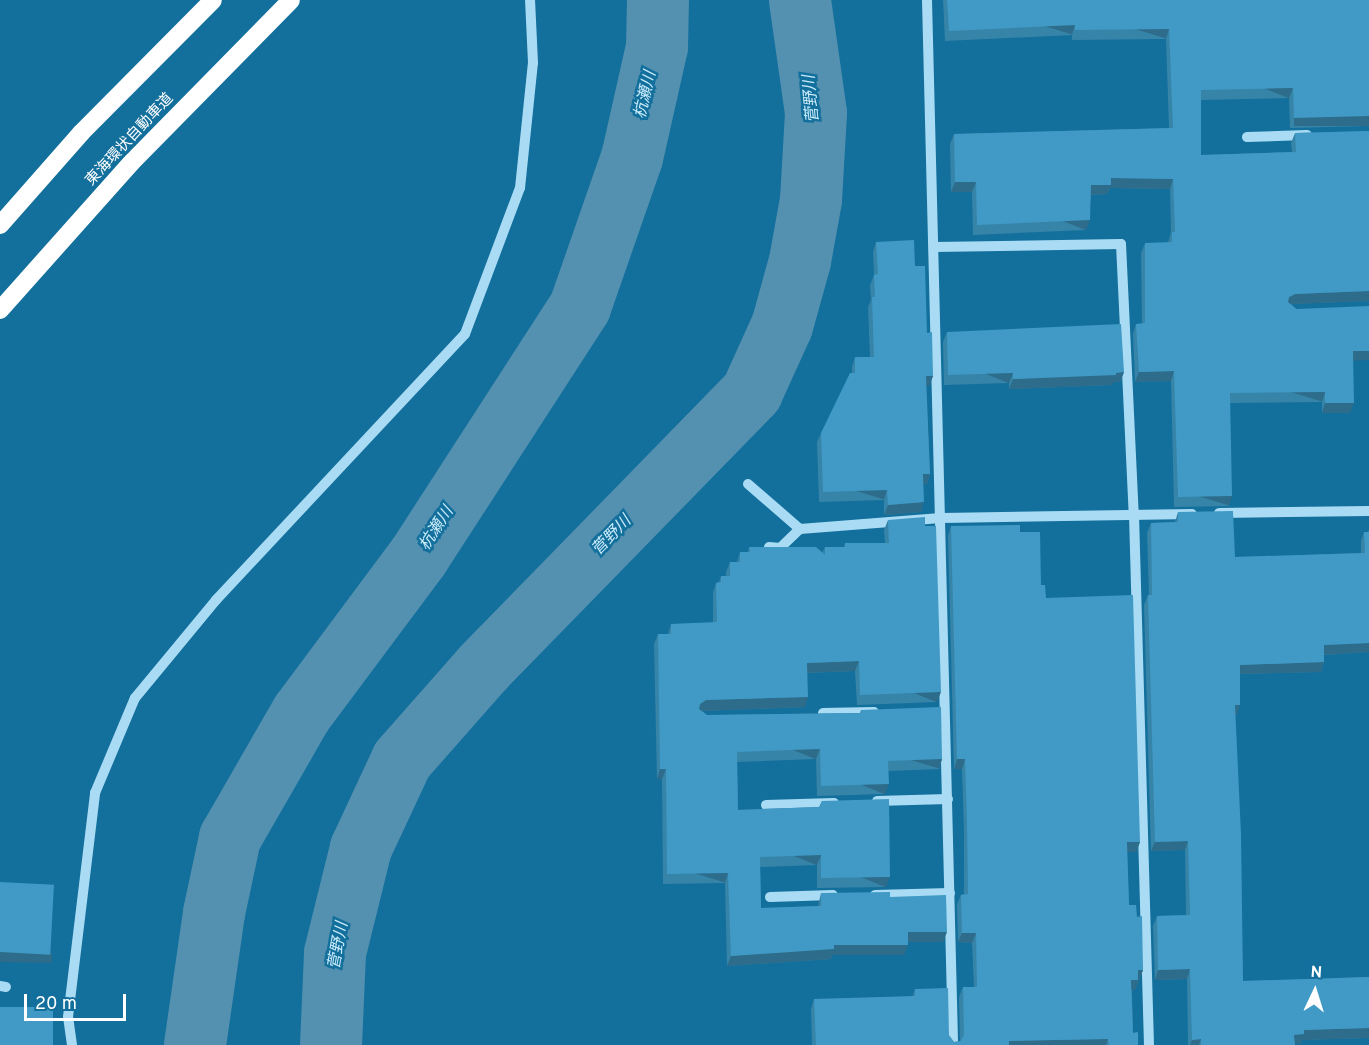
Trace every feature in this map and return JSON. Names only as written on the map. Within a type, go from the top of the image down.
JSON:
[{"type":"highway","points":[[0,225],[81,134],[213,0]]},
{"type":"highway","name":"東海環状自動車道","points":[[0,310],[131,163],[291,0]]},
{"type":"street","points":[[72,1045],[68,1017],[95,793],[135,698],[216,600],[465,334],[520,188],[533,63],[530,0]]},
{"type":"street","points":[[927,0],[941,518],[940,710],[948,798],[953,1045]]},
{"type":"street","points":[[1247,137],[1314,135]]},
{"type":"street","points":[[934,247],[1121,244],[1134,515],[1149,1045]]},
{"type":"street","points":[[748,484],[801,529]]},
{"type":"street","points":[[761,547],[780,548],[801,529],[941,518],[1369,511]]},
{"type":"street","points":[[807,714],[888,711]]},
{"type":"street","points":[[868,801],[948,798]]},
{"type":"street","points":[[766,805],[845,802]]},
{"type":"street","points":[[866,895],[950,893]]},
{"type":"street","points":[[770,897],[842,895]]},
{"type":"building","points":[[947,0],[1369,0],[1369,116],[1294,118],[1293,88],[1201,90],[1201,155],[1296,152],[1295,133],[1369,131],[1369,291],[1295,294],[1289,297],[1288,302],[1296,309],[1369,306],[1369,351],[1353,351],[1354,403],[1325,403],[1325,392],[1230,393],[1232,496],[1178,497],[1174,371],[1139,372],[1136,324],[1145,323],[1145,243],[1172,242],[1172,232],[1175,232],[1173,179],[1111,178],[1111,185],[1091,185],[1090,220],[977,225],[976,182],[955,182],[954,134],[1173,128],[1169,29],[1075,30],[1075,25],[949,31]]},
{"type":"building","points":[[914,240],[915,266],[925,266],[927,333],[932,332],[933,376],[926,376],[930,474],[923,474],[924,502],[888,505],[887,490],[823,492],[821,433],[850,373],[855,373],[855,357],[874,357],[872,297],[875,297],[874,275],[878,274],[876,242]]},
{"type":"building","points":[[1121,324],[1124,372],[1116,373],[1116,375],[1013,379],[1013,373],[948,375],[947,332]]},
{"type":"building","points":[[1233,511],[1235,557],[1365,553],[1364,532],[1369,532],[1369,643],[1324,645],[1324,662],[1240,665],[1240,705],[1235,705],[1241,834],[1243,981],[1369,977],[1369,1028],[1304,1030],[1304,1034],[1294,1035],[1295,1045],[1201,1045],[1201,1039],[1192,1040],[1190,969],[1158,970],[1157,916],[1190,915],[1188,841],[1155,842],[1148,595],[1152,595],[1151,523],[1178,522],[1178,512]]},
{"type":"building","points":[[925,517],[925,526],[936,526],[941,692],[860,695],[859,661],[807,663],[808,697],[706,700],[700,704],[699,709],[707,715],[861,713],[861,710],[941,707],[942,759],[888,761],[889,784],[821,786],[820,749],[737,752],[738,810],[820,807],[822,801],[889,799],[890,877],[821,878],[821,855],[760,857],[761,908],[821,906],[821,893],[890,892],[890,897],[946,895],[947,932],[908,932],[908,945],[834,945],[834,949],[731,956],[728,873],[667,874],[666,769],[660,769],[658,634],[671,634],[671,624],[717,622],[716,583],[721,582],[721,576],[730,576],[730,562],[740,562],[740,552],[750,552],[749,547],[816,547],[825,555],[825,547],[845,547],[845,543],[889,543],[888,520]]},
{"type":"building","points":[[1020,525],[1020,532],[1040,532],[1041,585],[1045,585],[1046,598],[1133,595],[1140,842],[1127,842],[1129,905],[1136,905],[1137,917],[1142,916],[1143,970],[1138,970],[1138,980],[1131,980],[1133,1033],[1138,1032],[1138,1045],[1109,1045],[1108,1039],[1009,1041],[1009,1045],[816,1045],[814,999],[915,996],[915,989],[948,988],[949,1036],[954,1042],[961,1041],[964,1035],[963,987],[977,987],[976,933],[962,933],[961,895],[968,894],[967,821],[965,759],[957,759],[951,526]]},
{"type":"building","points":[[0,882],[54,885],[50,955],[0,952]]},
{"type":"building","points":[[0,1007],[53,1007],[53,1045],[0,1045]]},
{"type":"waterway","name":"杭瀬川","points":[[195,1045],[214,913],[230,838],[302,713],[419,556],[580,307],[632,158],[657,47],[658,0]]},
{"type":"waterway","name":"菅野川","points":[[331,1045],[335,953],[361,848],[402,760],[484,667],[752,392],[782,326],[800,261],[811,200],[816,113],[800,0]]}]
